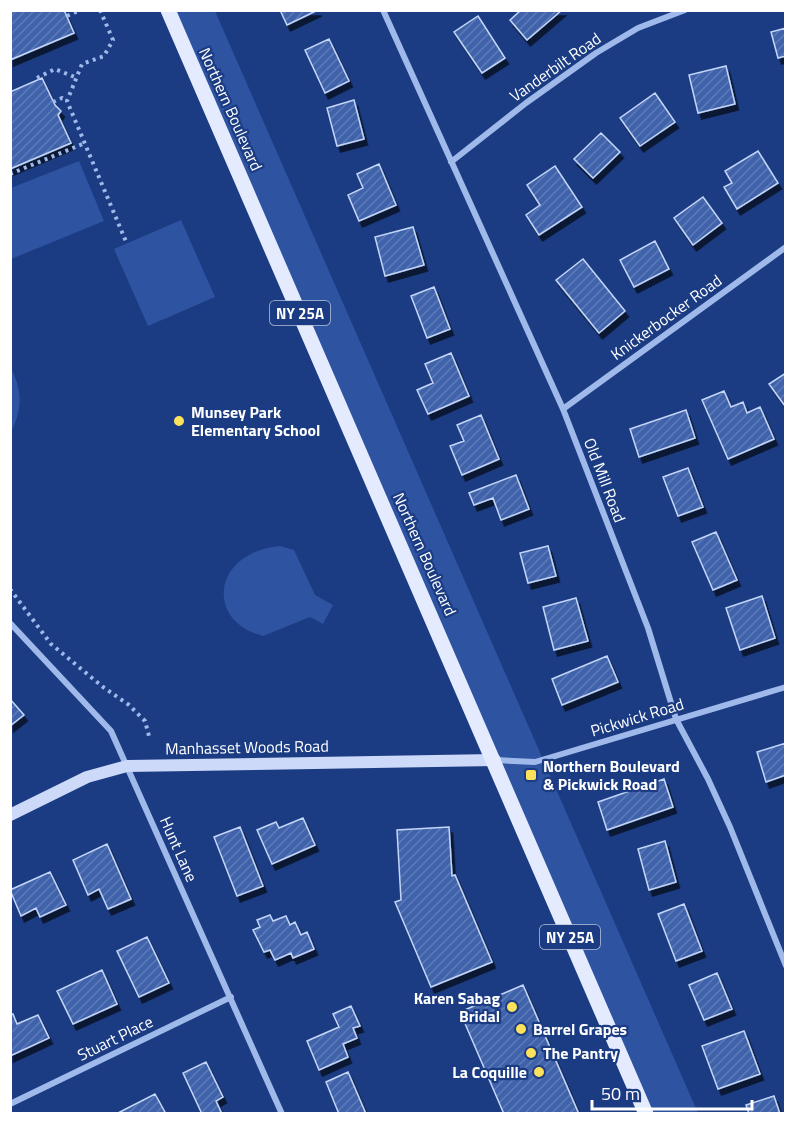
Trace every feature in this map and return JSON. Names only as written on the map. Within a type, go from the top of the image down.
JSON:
[{"type":"main road","name":"Northern Boulevard","points":[[168,10],[495,760],[646,1113]]},
{"type":"street","name":"Old Mill Road","points":[[383,10],[563,409],[648,628],[676,718],[730,827],[786,966]]},
{"type":"street","name":"Vanderbilt Road","points":[[451,162],[526,103],[596,53],[638,28],[685,10]]},
{"type":"street","name":"Knickerbocker Road","points":[[563,409],[786,247]]},
{"type":"street","name":"Hunt Lane","points":[[10,623],[107,726],[282,1113]]},
{"type":"street","name":"Pickwick Road","points":[[495,760],[535,762],[786,687]]},
{"type":"street","name":"Manhasset Woods Road","points":[[10,815],[87,777],[127,766],[495,760]]},
{"type":"street","name":"Stuart Place","points":[[10,1104],[231,997]]},
{"type":"path","points":[[67,16],[80,10]]},
{"type":"path","points":[[67,102],[82,64],[104,56],[113,40],[100,10]]},
{"type":"path","points":[[37,78],[55,69],[76,78]]},
{"type":"path","points":[[53,102],[62,98],[67,102],[127,244]]},
{"type":"path","points":[[10,174],[85,142]]},
{"type":"path","points":[[10,589],[51,644],[95,682],[129,705],[145,721],[149,736]]},
{"type":"shaded area","points":[[168,11],[215,11],[698,1113],[646,1113]]},
{"type":"shaded area","points":[[79,161],[104,221],[11,259],[11,188]]},
{"type":"shaded area","points":[[181,220],[215,297],[148,326],[114,249]]},
{"type":"shaded area","points":[[11,369],[18,385],[20,400],[11,432]]},
{"type":"shaded area","points":[[280,546],[294,550],[315,595],[333,605],[323,624],[310,617],[263,636],[244,628],[231,616],[225,603],[224,588],[230,573],[241,560],[258,551]]},
{"type":"building","points":[[10,10],[64,10],[74,33],[10,60]]},
{"type":"building","points":[[280,10],[318,10],[287,25]]},
{"type":"building","points":[[521,10],[562,10],[527,40],[510,20]]},
{"type":"building","points":[[478,16],[505,58],[482,73],[454,32]]},
{"type":"building","points":[[786,28],[786,56],[778,58],[771,32]]},
{"type":"building","points":[[329,39],[349,81],[325,93],[305,50]]},
{"type":"building","points":[[726,66],[735,104],[698,113],[689,75]]},
{"type":"building","points":[[42,78],[55,105],[61,111],[58,115],[71,143],[10,169],[10,92]]},
{"type":"building","points":[[655,93],[675,122],[640,146],[620,118]]},
{"type":"building","points":[[354,100],[364,139],[337,146],[327,108]]},
{"type":"building","points":[[601,133],[620,152],[593,178],[574,159]]},
{"type":"building","points":[[758,151],[778,183],[737,209],[724,187],[732,183],[725,171]]},
{"type":"building","points":[[379,164],[396,205],[359,221],[348,195],[363,188],[357,174]]},
{"type":"building","points":[[555,166],[582,207],[539,235],[526,215],[540,205],[527,185]]},
{"type":"building","points":[[703,197],[722,223],[693,245],[674,218]]},
{"type":"building","points":[[413,227],[424,265],[385,276],[375,237]]},
{"type":"building","points":[[655,241],[669,269],[634,287],[620,260]]},
{"type":"building","points":[[583,259],[625,311],[599,333],[556,280]]},
{"type":"building","points":[[434,287],[450,329],[427,338],[411,296]]},
{"type":"building","points":[[451,353],[469,396],[428,414],[417,390],[433,383],[425,364]]},
{"type":"building","points":[[786,373],[786,406],[785,406],[769,384]]},
{"type":"building","points":[[724,391],[731,407],[743,402],[747,413],[760,407],[774,439],[728,459],[702,400]]},
{"type":"building","points":[[686,410],[695,438],[639,457],[630,429]]},
{"type":"building","points":[[481,415],[499,459],[462,475],[450,446],[464,441],[457,425]]},
{"type":"building","points":[[688,468],[703,507],[678,516],[663,477]]},
{"type":"building","points":[[516,475],[529,509],[501,520],[493,498],[474,505],[469,493]]},
{"type":"building","points":[[716,532],[737,580],[713,590],[692,542]]},
{"type":"building","points":[[548,546],[556,576],[528,583],[520,553]]},
{"type":"building","points":[[762,596],[775,638],[740,650],[726,608]]},
{"type":"building","points":[[576,598],[588,641],[554,650],[543,607]]},
{"type":"building","points":[[607,656],[618,682],[562,705],[552,679]]},
{"type":"building","points":[[10,699],[24,715],[10,726]]},
{"type":"building","points":[[786,743],[786,775],[766,782],[757,752]]},
{"type":"building","points":[[664,779],[673,807],[607,830],[598,802]]},
{"type":"building","points":[[303,818],[315,845],[272,864],[257,830],[276,822],[279,828]]},
{"type":"building","points":[[240,827],[263,886],[237,896],[214,837]]},
{"type":"building","points":[[449,827],[452,876],[455,875],[492,962],[431,987],[395,902],[401,900],[397,830]]},
{"type":"building","points":[[665,841],[676,882],[649,890],[638,849]]},
{"type":"building","points":[[107,844],[131,899],[108,909],[99,889],[88,895],[73,860]]},
{"type":"building","points":[[50,872],[66,905],[40,917],[36,908],[21,916],[10,890]]},
{"type":"building","points":[[684,904],[702,951],[676,961],[658,914]]},
{"type":"building","points":[[270,915],[273,921],[286,916],[290,925],[295,922],[301,935],[307,932],[314,949],[293,958],[291,953],[275,960],[270,950],[264,952],[253,930],[260,927],[257,920]]},
{"type":"building","points":[[147,937],[169,983],[139,997],[117,951]]},
{"type":"building","points":[[102,970],[117,1004],[73,1024],[57,991]]},
{"type":"building","points":[[717,973],[732,1009],[704,1020],[689,985]]},
{"type":"building","points":[[523,985],[578,1112],[574,1114],[504,1114],[460,1012]]},
{"type":"building","points":[[351,1006],[360,1026],[353,1028],[357,1038],[343,1044],[348,1057],[319,1070],[307,1041],[339,1027],[333,1014]]},
{"type":"building","points":[[13,1014],[17,1024],[38,1015],[49,1038],[10,1056],[10,1016]]},
{"type":"building","points":[[744,1031],[760,1074],[718,1089],[702,1046]]},
{"type":"building","points":[[206,1062],[223,1097],[216,1101],[221,1112],[217,1114],[202,1114],[183,1073]]},
{"type":"building","points":[[348,1072],[366,1114],[339,1114],[326,1082]]},
{"type":"building","points":[[155,1094],[166,1114],[116,1114]]},
{"type":"building","points":[[774,1096],[780,1114],[749,1114],[746,1105]]},
{"type":"place","name":"Munsey Park Elementary School","points":[[179,421]]},
{"type":"place","name":"Northern Boulevard & Pickwick Road","points":[[531,775]]},
{"type":"place","name":"Karen Sabag Bridal","points":[[512,1007]]},
{"type":"place","name":"Barrel Grapes","points":[[521,1029]]},
{"type":"place","name":"The Pantry","points":[[531,1053]]},
{"type":"place","name":"La Coquille","points":[[539,1072]]}]
